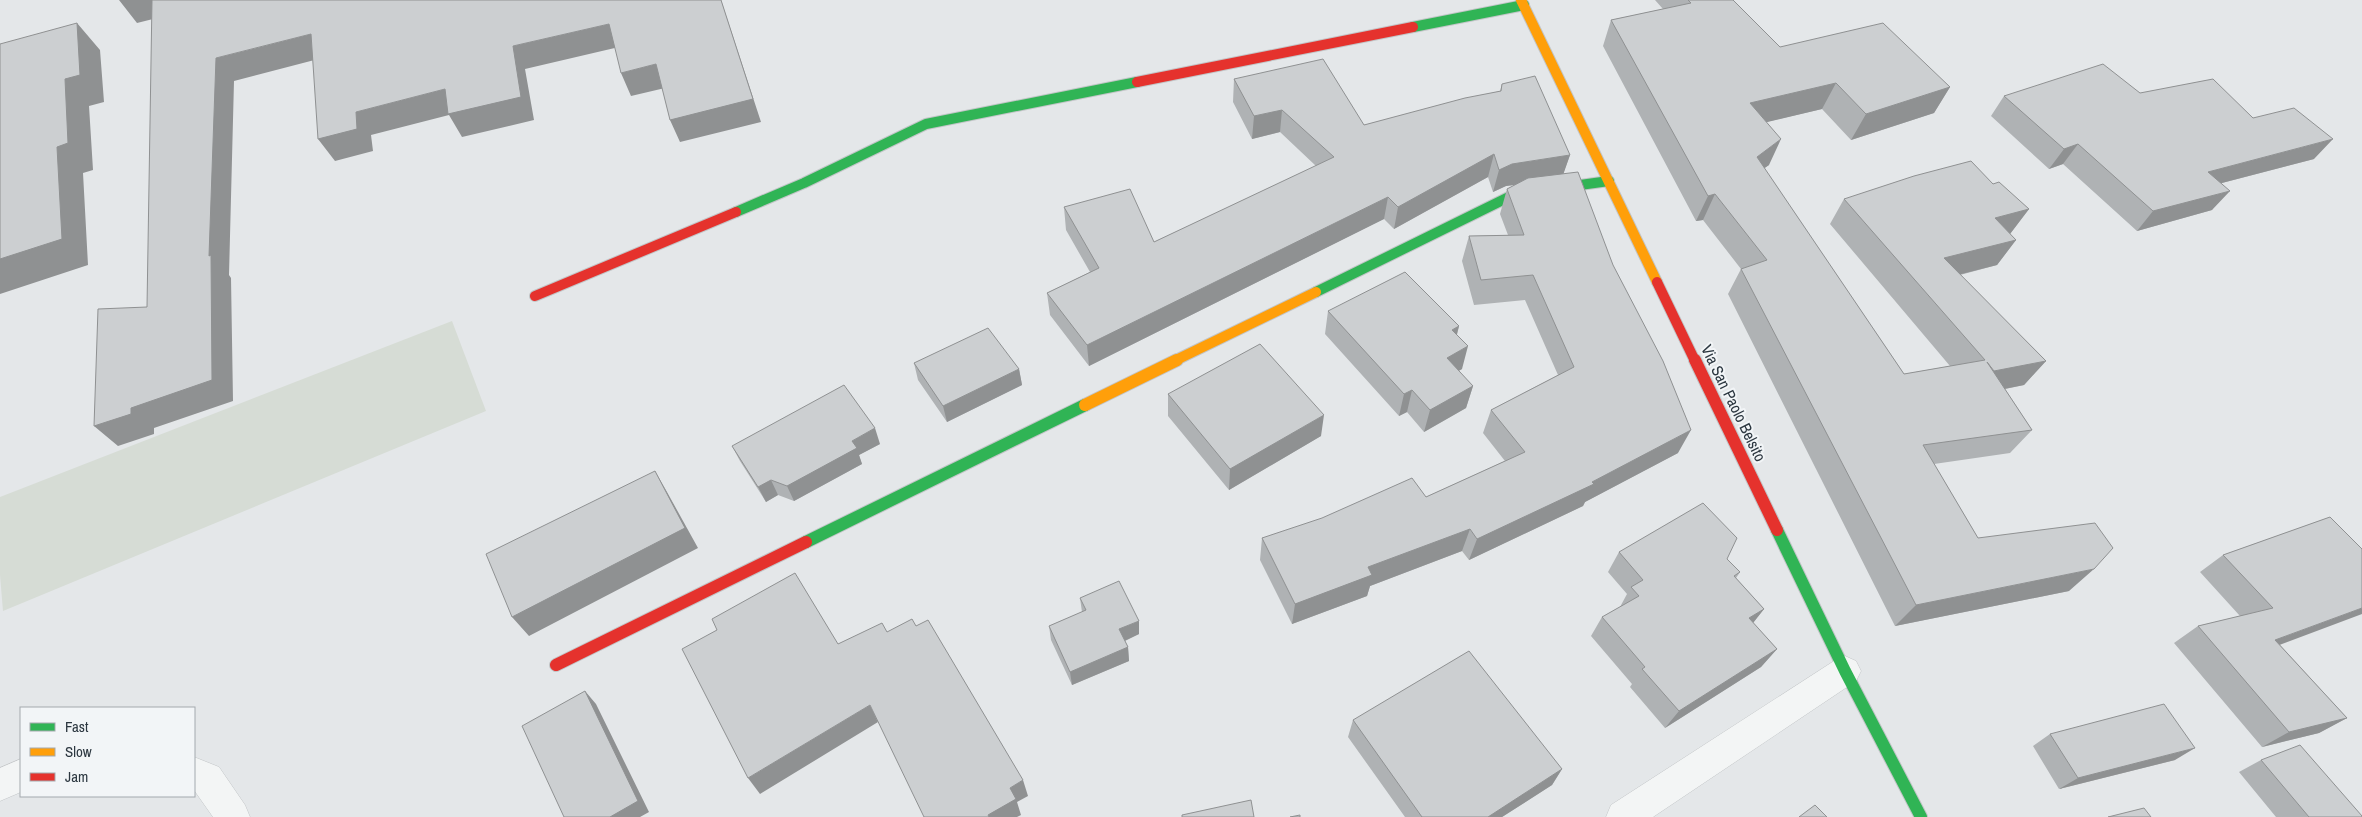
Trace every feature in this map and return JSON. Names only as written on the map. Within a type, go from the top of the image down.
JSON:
[{"type":"street","name":"Via San Paolo Belsito","points":[[1523,2],[1845,671],[1921,817]]},
{"type":"street","points":[[535,296],[804,183],[926,124],[1523,2]]},
{"type":"street","points":[[556,665],[1516,194],[1609,182]]},
{"type":"street","points":[[1623,817],[1845,671]]},
{"type":"street","points":[[195,773],[207,779],[233,817]]},
{"type":"street","points":[[0,786],[20,776]]},
{"type":"shaded area","points":[[452,321],[486,411],[3,611],[0,575],[0,497]]},
{"type":"building","points":[[152,0],[721,0],[753,99],[670,120],[656,64],[621,73],[609,24],[513,46],[521,97],[448,114],[445,89],[356,112],[357,129],[318,139],[311,34],[216,58],[209,256],[211,255],[212,380],[131,408],[131,414],[94,426],[98,309],[147,307]]},
{"type":"building","points":[[1688,0],[1733,0],[1780,47],[1883,23],[1950,87],[1866,114],[1836,83],[1750,103],[1781,139],[1757,157],[1904,374],[1985,360],[1844,199],[1914,176],[1971,161],[1993,184],[1999,182],[2029,209],[1995,218],[2016,240],[1944,258],[2046,361],[1994,371],[1987,362],[2032,430],[1923,445],[1978,538],[2095,523],[2113,548],[2094,569],[1916,605],[1741,269],[1767,260],[1715,194],[1708,196],[1611,20],[1691,3]]},
{"type":"building","points":[[77,23],[80,75],[65,79],[68,143],[57,147],[62,239],[0,259],[0,44]]},
{"type":"building","points":[[1323,59],[1364,125],[1465,98],[1501,91],[1502,84],[1535,76],[1570,155],[1512,164],[1499,170],[1494,154],[1398,207],[1388,197],[1087,345],[1047,293],[1099,268],[1064,207],[1130,189],[1154,242],[1334,157],[1282,110],[1254,116],[1234,79]]},
{"type":"building","points":[[2103,64],[2140,93],[2213,79],[2253,118],[2294,108],[2333,139],[2208,172],[2230,191],[2153,211],[2078,144],[2064,149],[2004,96]]},
{"type":"building","points":[[1578,172],[1613,265],[1663,361],[1691,430],[1592,482],[1594,484],[1477,539],[1470,529],[1368,567],[1372,575],[1295,604],[1262,538],[1322,518],[1412,478],[1426,497],[1525,452],[1491,410],[1574,367],[1533,275],[1481,280],[1469,236],[1524,235],[1507,189],[1528,178]]},
{"type":"building","points":[[1405,272],[1459,326],[1452,330],[1468,346],[1447,358],[1473,386],[1430,410],[1412,390],[1404,394],[1328,311]]},
{"type":"building","points":[[988,328],[1019,369],[943,406],[914,363]]},
{"type":"building","points":[[1260,344],[1324,415],[1230,469],[1168,394]]},
{"type":"building","points":[[844,385],[875,428],[852,441],[857,448],[787,486],[771,480],[758,487],[732,446]]},
{"type":"building","points":[[655,471],[685,528],[512,617],[486,554]]},
{"type":"building","points":[[1703,503],[1737,538],[1727,559],[1740,572],[1734,576],[1764,609],[1749,618],[1777,649],[1679,711],[1642,669],[1645,667],[1602,617],[1639,596],[1631,587],[1643,580],[1619,552]]},
{"type":"building","points":[[2330,517],[2362,549],[2362,608],[2275,640],[2347,718],[2289,732],[2198,626],[2273,608],[2223,555]]},
{"type":"building","points":[[795,573],[838,644],[882,623],[887,632],[912,619],[916,626],[928,620],[1023,780],[1010,788],[1016,799],[988,815],[989,817],[924,817],[870,705],[748,778],[682,649],[717,630],[712,619]]},
{"type":"building","points":[[1119,581],[1139,621],[1119,629],[1128,647],[1070,672],[1049,626],[1086,610],[1080,598]]},
{"type":"building","points":[[1469,651],[1562,769],[1488,817],[1422,817],[1353,720]]},
{"type":"building","points":[[585,691],[638,801],[610,817],[564,817],[522,726]]},
{"type":"building","points":[[2164,704],[2195,748],[2078,778],[2050,734]]},
{"type":"building","points":[[2300,745],[2362,817],[2309,817],[2261,760]]},
{"type":"building","points":[[1251,800],[1254,817],[1182,817],[1182,815]]},
{"type":"building","points":[[1815,805],[1827,817],[1799,817]]},
{"type":"building","points":[[2144,808],[2151,817],[2108,817]]},
{"type":"traffic: fast","points":[[1413,27],[1524,5]]},
{"type":"traffic: fast","points":[[736,212],[804,183],[926,124],[1137,82]]},
{"type":"traffic: fast","points":[[1316,292],[1515,194],[1609,181]]},
{"type":"traffic: fast","points":[[806,542],[1085,405]]},
{"type":"traffic: fast","points":[[1777,530],[1845,671],[1921,817]]},
{"type":"traffic: slow","points":[[1521,0],[1657,282]]},
{"type":"traffic: slow","points":[[1085,405],[1316,292]]},
{"type":"traffic: jam","points":[[1137,82],[1413,27]]},
{"type":"traffic: jam","points":[[535,296],[736,212]]},
{"type":"traffic: jam","points":[[1657,282],[1777,530]]},
{"type":"traffic: jam","points":[[556,665],[806,542]]}]
